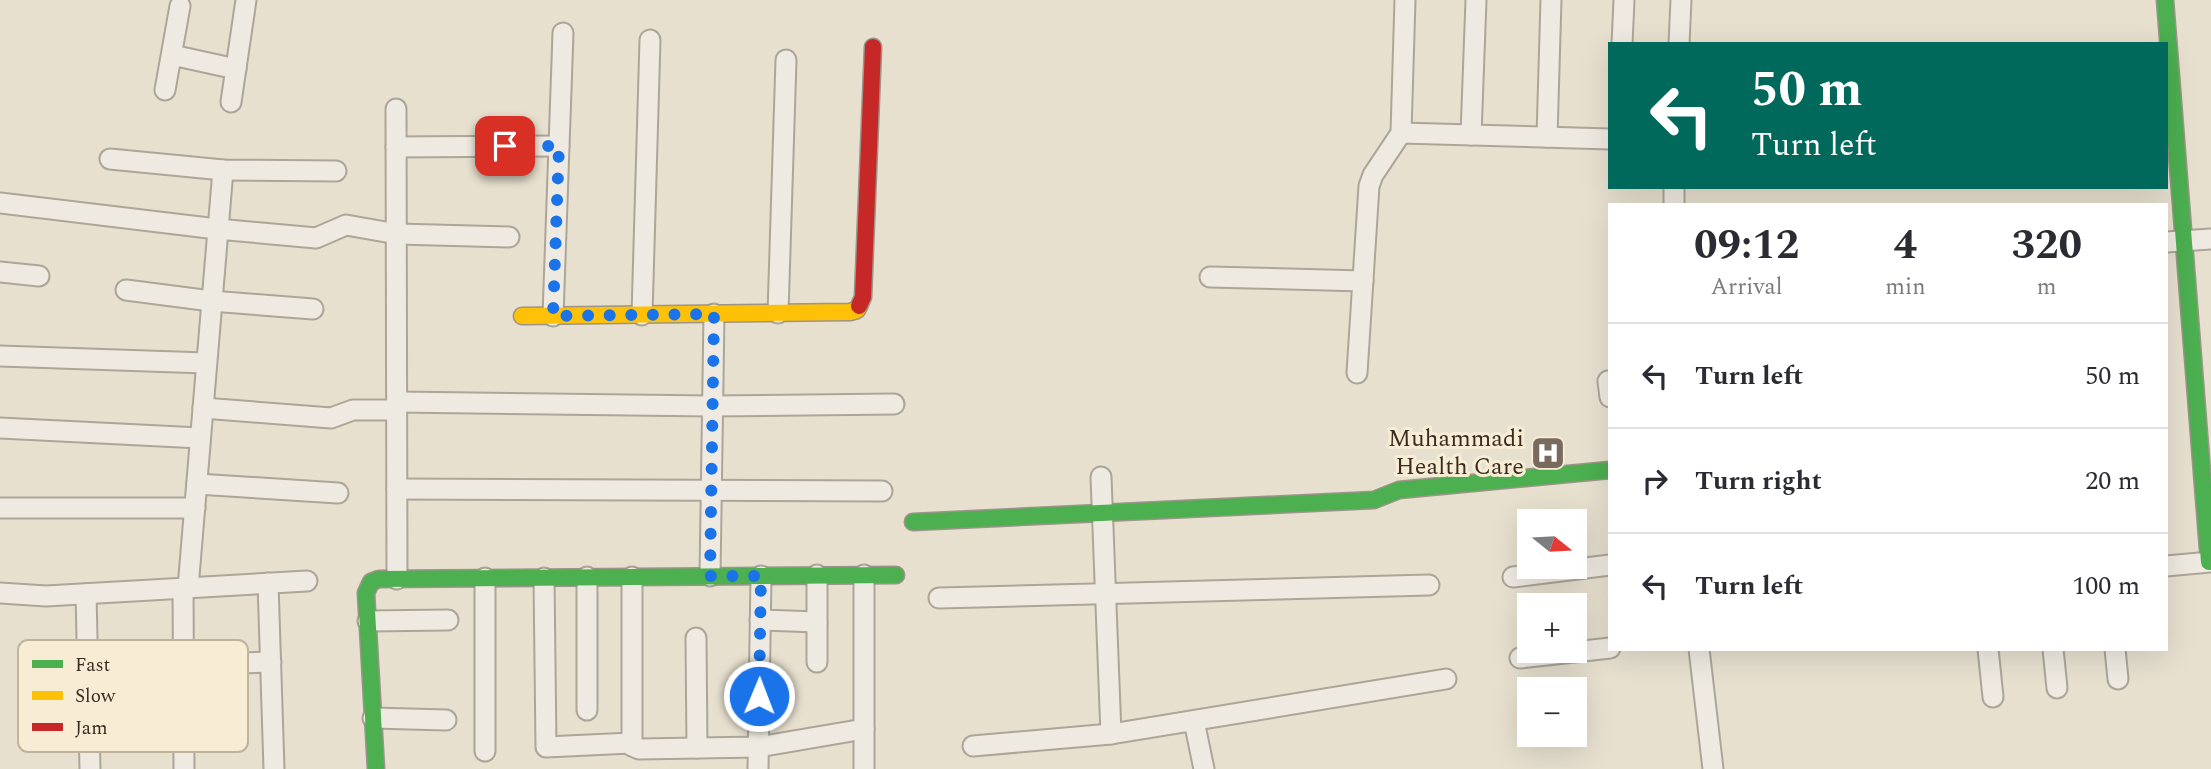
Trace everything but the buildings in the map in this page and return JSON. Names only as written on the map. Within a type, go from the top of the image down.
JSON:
[{"type":"street","points":[[231,102],[246,0]]},
{"type":"street","points":[[1357,373],[1369,186],[1373,175],[1401,133],[1405,0]]},
{"type":"street","points":[[1471,135],[1476,0]]},
{"type":"street","points":[[1547,137],[1551,0]]},
{"type":"street","points":[[1622,42],[1624,0]]},
{"type":"street","points":[[1679,42],[1681,0]]},
{"type":"street","points":[[2165,0],[2167,42]]},
{"type":"street","points":[[165,90],[180,6]]},
{"type":"street","points":[[553,316],[563,33]]},
{"type":"street","points":[[642,315],[650,40]]},
{"type":"street","points":[[522,317],[857,310],[863,297],[873,47]]},
{"type":"street","points":[[172,55],[236,69]]},
{"type":"street","points":[[778,313],[786,60]]},
{"type":"street","points":[[2168,73],[2175,242],[2210,562],[2168,566]]},
{"type":"street","points":[[396,109],[397,579]]},
{"type":"street","points":[[1401,133],[1608,139]]},
{"type":"street","points":[[396,146],[559,146]]},
{"type":"street","points":[[110,159],[223,170],[336,171]]},
{"type":"street","points":[[184,640],[186,588],[223,170]]},
{"type":"street","points":[[0,203],[316,238],[346,225],[397,234],[509,237]]},
{"type":"street","points":[[2175,242],[2211,239]]},
{"type":"street","points":[[0,272],[38,275]]},
{"type":"street","points":[[1210,277],[1363,281]]},
{"type":"street","points":[[126,290],[211,301],[313,309]]},
{"type":"street","points":[[710,576],[714,314]]},
{"type":"street","points":[[0,356],[206,363]]},
{"type":"street","points":[[203,408],[331,418],[353,410],[396,406],[894,404]]},
{"type":"street","points":[[0,428],[200,438]]},
{"type":"street","points":[[913,523],[1374,500],[1399,491],[1608,470]]},
{"type":"street","points":[[1101,477],[1111,734]]},
{"type":"street","points":[[197,484],[338,493]]},
{"type":"street","points":[[397,489],[882,491]]},
{"type":"street","points":[[0,508],[195,508]]},
{"type":"street","points":[[1513,577],[1608,565]]},
{"type":"street","points":[[817,575],[817,662]]},
{"type":"street","points":[[864,575],[864,769]]},
{"type":"street","points":[[376,769],[366,593],[371,582],[397,579],[897,575]]},
{"type":"street","points":[[758,769],[761,576]]},
{"type":"street","points":[[587,577],[587,710]]},
{"type":"street","points":[[632,577],[632,746],[639,749],[758,747],[864,729]]},
{"type":"street","points":[[485,578],[485,751]]},
{"type":"street","points":[[544,578],[546,747],[631,743]]},
{"type":"street","points":[[0,593],[36,596],[307,581]]},
{"type":"street","points":[[268,583],[274,769]]},
{"type":"street","points":[[939,598],[1430,584]]},
{"type":"street","points":[[86,594],[87,640]]},
{"type":"street","points":[[368,621],[448,620]]},
{"type":"street","points":[[760,620],[817,622]]},
{"type":"street","points":[[696,638],[696,748]]},
{"type":"street","points":[[1587,651],[1608,648]]},
{"type":"street","points":[[1699,651],[1713,769]]},
{"type":"street","points":[[1988,651],[1993,696]]},
{"type":"street","points":[[2053,651],[2057,688]]},
{"type":"street","points":[[2115,651],[2118,679]]},
{"type":"street","points":[[248,663],[271,662]]},
{"type":"street","points":[[973,746],[1111,734],[1447,679]]},
{"type":"street","points":[[373,718],[446,720]]},
{"type":"street","points":[[1194,721],[1204,769]]},
{"type":"traffic: fast","points":[[2165,0],[2209,562]]},
{"type":"traffic: fast","points":[[913,522],[1374,500],[1399,490],[1608,470]]},
{"type":"traffic: fast","points":[[376,769],[366,593],[371,582],[379,579],[896,575]]},
{"type":"traffic: slow","points":[[522,316],[850,312],[857,310],[859,306]]},
{"type":"traffic: jam","points":[[859,306],[863,297],[873,47]]},
{"type":"place","name":"Muhammadi Health Care","points":[[1548,453]]},
{"type":"route","points":[[505,146],[559,146],[553,316],[714,314],[710,576],[761,576],[759,696]]}]
